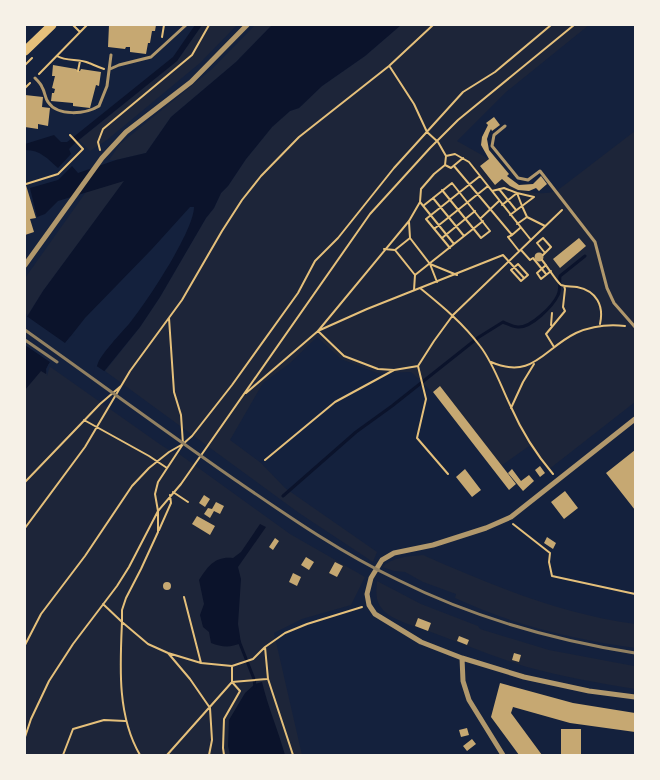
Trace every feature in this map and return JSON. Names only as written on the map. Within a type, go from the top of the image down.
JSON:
[{"type":"main road","points":[[25,51],[52,25]]},
{"type":"street","points":[[25,265],[97,164],[126,132],[191,82],[247,25]]},
{"type":"street","points":[[635,419],[511,517],[486,528],[434,545],[394,553],[382,560],[368,584],[367,594],[369,605],[375,614],[421,642],[462,658],[524,677],[589,692],[635,697]]},
{"type":"street","points":[[462,658],[463,681],[470,700],[502,755]]},
{"type":"lane","points":[[109,70],[119,65],[151,57],[186,25]]},
{"type":"lane","points":[[36,78],[43,88],[47,101],[54,109],[76,112],[91,111],[99,106],[107,86],[111,56]]},
{"type":"lane","points":[[506,126],[494,135],[492,146],[518,178],[528,180],[540,171],[568,206],[595,242],[614,303],[635,327]]},
{"type":"path","points":[[73,25],[80,32]]},
{"type":"path","points":[[25,88],[87,25]]},
{"type":"path","points":[[102,158],[98,142],[104,129],[192,55],[209,25]]},
{"type":"path","points":[[25,528],[58,485],[96,428],[122,384],[182,300],[222,230],[261,176],[299,137],[389,66],[433,25]]},
{"type":"path","points":[[158,532],[156,488],[158,482],[183,444],[232,386],[298,293],[315,261],[338,238],[394,168],[463,92],[495,72],[551,25]]},
{"type":"path","points":[[25,737],[49,680],[117,586],[158,511],[180,484],[370,214],[458,120],[574,25]]},
{"type":"path","points":[[57,56],[62,59],[89,63],[109,70]]},
{"type":"path","points":[[78,71],[80,62]]},
{"type":"path","points":[[243,395],[318,331],[408,221],[420,202],[421,189],[444,166],[446,156],[438,142],[427,132],[414,104],[389,66]]},
{"type":"path","points":[[26,184],[58,174],[82,149],[70,135]]},
{"type":"path","points":[[446,156],[455,154],[469,162],[530,240]]},
{"type":"path","points":[[444,166],[451,168],[464,158]]},
{"type":"path","points":[[454,166],[512,235]]},
{"type":"path","points":[[450,248],[426,219],[480,176]]},
{"type":"path","points":[[423,206],[442,190],[452,183],[490,230],[481,238],[442,190]]},
{"type":"path","points":[[434,228],[488,186]]},
{"type":"path","points":[[492,191],[504,188],[534,197],[510,215]]},
{"type":"path","points":[[499,189],[516,210]]},
{"type":"path","points":[[517,193],[527,217],[545,226]]},
{"type":"path","points":[[502,204],[517,193]]},
{"type":"path","points":[[433,198],[464,236]]},
{"type":"path","points":[[481,218],[499,201]]},
{"type":"path","points":[[420,202],[454,244]]},
{"type":"path","points":[[448,474],[417,438],[426,399],[418,366],[434,340],[453,315],[568,206]]},
{"type":"path","points":[[442,238],[475,211]]},
{"type":"path","points":[[517,224],[527,217]]},
{"type":"path","points":[[408,221],[410,238],[430,264],[437,282]]},
{"type":"path","points":[[415,275],[483,221]]},
{"type":"path","points":[[520,228],[508,237],[530,260],[533,258],[546,274]]},
{"type":"path","points":[[384,250],[395,250],[410,238]]},
{"type":"path","points":[[543,238],[551,247],[544,254],[537,243],[543,238]]},
{"type":"path","points":[[395,250],[415,275],[414,290]]},
{"type":"path","points":[[318,331],[503,255],[524,278]]},
{"type":"path","points":[[542,260],[551,270],[558,283],[564,286],[582,288],[591,293],[599,302],[602,314],[600,325]]},
{"type":"path","points":[[430,264],[457,275]]},
{"type":"path","points":[[518,264],[528,275],[521,281],[511,270],[514,268],[518,264]]},
{"type":"path","points":[[546,265],[537,273],[541,279],[551,270]]},
{"type":"path","points":[[516,276],[523,269]]},
{"type":"path","points":[[554,347],[546,334],[550,327],[566,311],[563,307],[564,286]]},
{"type":"path","points":[[420,288],[453,315],[481,346],[491,362],[527,439],[558,480]]},
{"type":"path","points":[[550,327],[552,313]]},
{"type":"path","points":[[169,317],[174,392],[181,414],[183,444]]},
{"type":"path","points":[[511,408],[534,363],[554,347],[576,334],[600,325],[627,326]]},
{"type":"path","points":[[318,331],[344,356],[378,369],[394,370],[418,366]]},
{"type":"path","points":[[491,362],[513,369],[534,363]]},
{"type":"path","points":[[265,460],[335,402],[394,370]]},
{"type":"path","points":[[25,482],[84,420],[122,384]]},
{"type":"path","points":[[84,420],[167,468]]},
{"type":"path","points":[[25,645],[41,614],[85,556],[132,486],[157,461],[183,444]]},
{"type":"path","points":[[173,492],[188,502]]},
{"type":"path","points":[[140,755],[125,720],[120,668],[122,610],[171,503],[170,495]]},
{"type":"path","points":[[511,517],[513,523],[550,553],[549,562],[552,576],[635,594]]},
{"type":"path","points":[[184,597],[201,663]]},
{"type":"path","points":[[103,604],[148,644],[168,653],[201,663],[232,666],[253,659],[285,633],[307,624],[369,605]]},
{"type":"path","points":[[265,648],[268,679],[293,755]]},
{"type":"path","points":[[168,653],[190,679],[210,708],[212,740],[209,755]]},
{"type":"path","points":[[167,755],[232,682],[232,666]]},
{"type":"path","points":[[232,682],[268,679]]},
{"type":"path","points":[[224,755],[224,719],[240,691],[232,682]]},
{"type":"path","points":[[63,755],[73,729],[104,720],[125,720]]},
{"type":"shaded area","points":[[195,25],[202,25],[177,61],[75,143],[69,149],[71,154],[58,168],[40,153],[26,150],[25,144],[54,135],[61,142],[67,142],[173,57]]},
{"type":"shaded area","points":[[202,25],[237,25],[200,63],[107,140],[90,151],[79,140],[177,61]]},
{"type":"shaded area","points":[[255,25],[272,25],[236,62],[171,117],[146,153],[109,160],[120,144],[212,69]]},
{"type":"shaded area","points":[[272,25],[401,25],[365,56],[322,86],[299,108],[290,111],[272,127],[221,193],[214,208],[206,218],[160,297],[140,327],[93,385],[96,368],[100,359],[137,314],[168,267],[186,232],[194,207],[190,207],[85,318],[48,365],[46,374],[41,371],[25,390],[25,320],[43,291],[124,181],[58,201],[45,214],[37,217],[30,188],[58,180],[72,166],[78,173],[116,160],[146,153],[171,117],[236,62]]},
{"type":"shaded area","points":[[401,25],[589,25],[506,92],[457,141],[489,159],[480,167],[495,185],[502,179],[521,190],[545,193],[558,190],[635,131],[635,402],[548,470],[529,446],[501,466],[440,386],[432,392],[411,372],[377,373],[341,359],[317,337],[289,364],[263,383],[230,440],[261,463],[285,488],[377,552],[373,562],[299,513],[105,371],[140,327],[160,297],[206,218],[214,208],[221,193],[272,127],[290,111],[299,108],[322,86],[365,56]]},
{"type":"shaded area","points":[[125,180],[43,291],[28,315],[25,313],[25,278],[86,192]]},
{"type":"shaded area","points":[[25,349],[161,445],[174,453],[175,451],[290,534],[365,577],[351,605],[302,619],[274,633],[302,755],[25,755]]},
{"type":"shaded area","points":[[260,524],[266,527],[238,567],[241,579],[238,624],[241,643],[226,646],[211,643],[209,632],[203,627],[200,615],[204,604],[199,580],[217,560],[233,558],[241,552]]},
{"type":"shaded area","points":[[423,555],[474,577],[553,606],[635,624],[635,648],[543,630],[499,616],[455,598],[456,594],[423,582],[405,572],[382,567],[396,559]]},
{"type":"shaded area","points":[[377,581],[421,604],[478,626],[480,629],[549,650],[634,666],[635,689],[568,677],[527,667],[398,620],[387,614],[377,600]]},
{"type":"shaded area","points":[[262,682],[285,755],[230,755],[228,746],[229,720],[245,693],[255,684]]},
{"type":"pier","points":[[25,315],[65,343],[75,334],[50,366],[47,376],[46,369],[50,362],[25,345]]},
{"type":"pier","points":[[95,365],[107,373],[93,388],[91,385]]},
{"type":"building","points":[[109,25],[156,25],[155,31],[152,31],[146,54],[130,52],[130,47],[125,49],[108,47]]},
{"type":"building","points":[[53,65],[78,71],[81,69],[101,72],[99,86],[96,85],[90,108],[73,106],[73,103],[51,101],[52,93],[54,93],[55,89],[52,88],[55,76],[52,76]]},
{"type":"building","points":[[25,95],[43,97],[42,107],[50,108],[48,126],[38,124],[38,129],[25,127]]},
{"type":"building","points":[[494,117],[500,125],[492,131],[491,129],[489,133],[487,139],[489,150],[509,174],[507,176],[519,185],[533,184],[541,176],[547,184],[539,191],[536,188],[529,191],[518,190],[502,179],[495,185],[480,166],[489,159],[481,145],[482,137],[488,125],[486,123]]},
{"type":"building","points":[[25,182],[36,218],[30,219],[34,232],[25,235]]},
{"type":"building","points":[[579,238],[586,246],[560,268],[553,259]]},
{"type":"building","points":[[539,252],[544,257],[539,262],[534,257]]},
{"type":"building","points":[[440,386],[516,484],[509,490],[433,392]]},
{"type":"building","points":[[635,450],[635,510],[606,473]]},
{"type":"building","points":[[540,466],[545,473],[540,477],[535,470]]},
{"type":"building","points":[[465,469],[481,490],[472,497],[456,477]]},
{"type":"building","points":[[512,469],[521,481],[529,475],[534,481],[523,491],[508,473]]},
{"type":"building","points":[[565,491],[578,508],[564,519],[551,502]]},
{"type":"building","points":[[204,495],[210,499],[205,507],[199,503]]},
{"type":"building","points":[[216,502],[224,506],[220,514],[214,511],[210,518],[204,514],[208,508],[212,509]]},
{"type":"building","points":[[197,516],[215,526],[210,535],[192,524]]},
{"type":"building","points":[[547,537],[556,543],[553,549],[544,543]]},
{"type":"building","points":[[275,538],[279,541],[273,550],[269,547]]},
{"type":"building","points":[[306,557],[314,562],[309,570],[301,565]]},
{"type":"building","points":[[335,562],[343,566],[337,577],[329,573]]},
{"type":"building","points":[[293,573],[301,577],[297,586],[289,582]]},
{"type":"building","points":[[167,582],[171,586],[167,590],[163,586]]},
{"type":"building","points":[[418,618],[431,623],[428,631],[415,626]]},
{"type":"building","points":[[459,636],[469,640],[467,645],[457,641]]},
{"type":"building","points":[[514,653],[521,655],[519,662],[512,660]]},
{"type":"building","points":[[500,683],[573,703],[635,713],[635,732],[570,723],[513,707],[511,713],[542,755],[519,755],[491,717]]},
{"type":"building","points":[[467,728],[469,735],[461,737],[459,730]]},
{"type":"building","points":[[561,729],[581,729],[581,755],[561,755]]},
{"type":"building","points":[[472,739],[476,744],[467,751],[463,746]]},
{"type":"waterway","points":[[283,496],[356,432],[479,337],[503,322],[518,327],[529,324],[541,316],[558,295],[560,276],[585,256]]},
{"type":"waterway","points":[[239,641],[254,679],[255,687]]},
{"type":"railway","points":[[25,330],[179,441],[272,505],[333,545],[376,569],[455,605],[514,626],[604,648],[635,653]]},
{"type":"railway","points":[[25,340],[57,362]]}]
